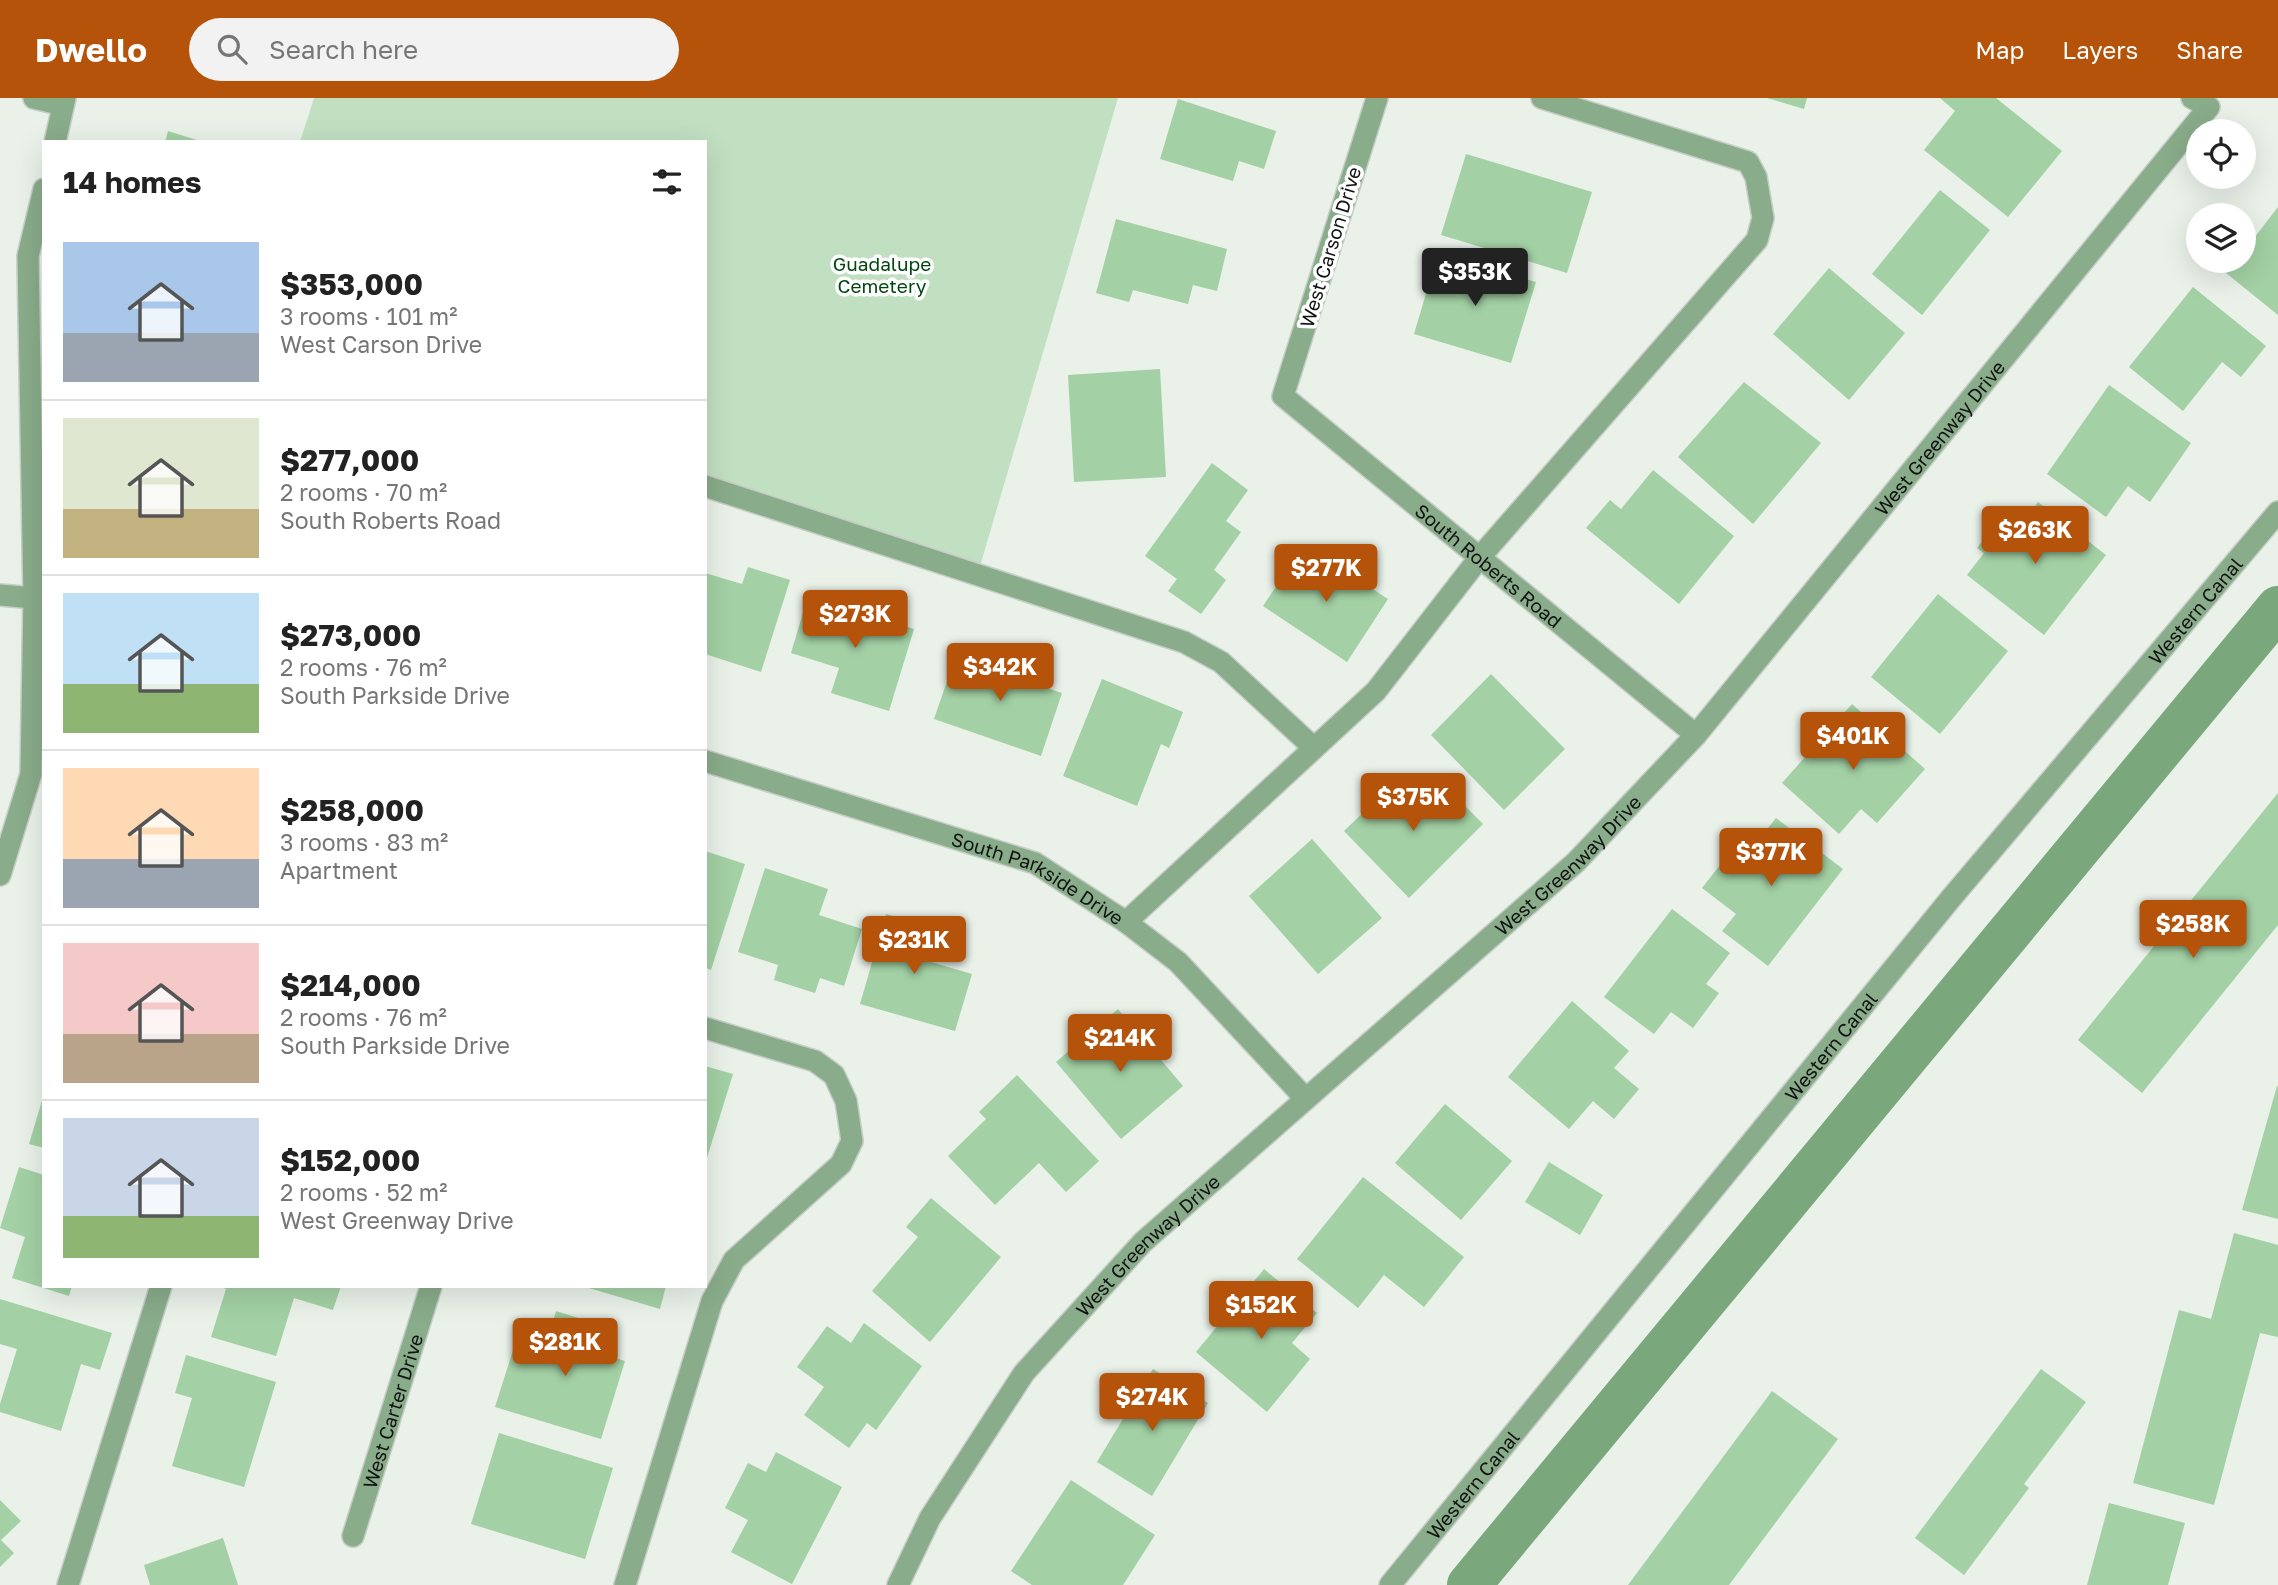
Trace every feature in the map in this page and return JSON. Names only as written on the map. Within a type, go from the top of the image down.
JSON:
[{"type":"street","points":[[34,98],[64,101],[55,140]]},
{"type":"street","name":"West Carson Drive","points":[[1283,396],[1377,98]]},
{"type":"street","points":[[1126,922],[1376,691],[1480,557],[1757,240],[1763,218],[1756,177],[1748,162],[1542,98]]},
{"type":"street","name":"West Greenway Drive","points":[[898,1585],[930,1518],[1024,1373],[1143,1242],[1576,862],[1696,734],[2200,102]]},
{"type":"street","points":[[0,875],[31,774],[39,598],[36,289],[28,256],[42,197]]},
{"type":"street","name":"South Roberts Road","points":[[1283,396],[1696,734]]},
{"type":"street","points":[[707,487],[1184,642],[1222,662],[1314,748]]},
{"type":"street","name":"Western Canal","points":[[1390,1585],[1952,897],[2278,512]]},
{"type":"street","points":[[0,595],[39,598]]},
{"type":"street","name":"South Parkside Drive","points":[[707,762],[1035,863],[1126,922],[1178,962],[1305,1098]]},
{"type":"street","points":[[625,1585],[712,1301],[733,1260],[841,1164],[852,1141],[846,1101],[834,1075],[815,1061],[707,1029]]},
{"type":"street","points":[[68,1585],[160,1288]]},
{"type":"street","name":"West Carter Drive","points":[[353,1536],[430,1288]]},
{"type":"green space","name":"Guadalupe Cemetery","points":[[314,98],[1118,98],[980,566],[707,476],[707,140],[301,140]]},
{"type":"building","points":[[1767,98],[1807,98],[1804,109]]},
{"type":"building","points":[[1940,98],[1996,98],[2062,151],[2008,217],[1924,150],[1955,111]]},
{"type":"building","points":[[1178,99],[1276,131],[1264,169],[1239,161],[1233,181],[1160,159]]},
{"type":"building","points":[[168,131],[197,140],[166,140]]},
{"type":"building","points":[[1466,154],[1592,192],[1567,273],[1441,235]]},
{"type":"building","points":[[1940,190],[1990,230],[1922,315],[1872,274]]},
{"type":"building","points":[[2278,207],[2278,315],[2226,273],[2256,273],[2256,235]]},
{"type":"building","points":[[1116,219],[1227,249],[1217,291],[1193,285],[1188,304],[1133,290],[1129,302],[1096,293]]},
{"type":"building","points":[[1438,253],[1536,282],[1511,363],[1414,334]]},
{"type":"building","points":[[1829,268],[1905,333],[1849,400],[1773,334]]},
{"type":"building","points":[[2193,287],[2266,346],[2241,377],[2222,362],[2183,411],[2129,367]]},
{"type":"building","points":[[1160,369],[1166,477],[1074,482],[1068,375]]},
{"type":"building","points":[[1744,382],[1821,443],[1753,524],[1678,457]]},
{"type":"building","points":[[2109,385],[2191,443],[2150,502],[2128,486],[2106,517],[2047,474]]},
{"type":"building","points":[[1212,463],[1248,490],[1226,521],[1241,532],[1214,570],[1226,580],[1201,614],[1168,591],[1177,579],[1145,556]]},
{"type":"building","points":[[1653,470],[1734,536],[1679,604],[1586,528],[1610,500],[1621,509]]},
{"type":"building","points":[[2038,502],[2106,555],[2044,635],[1967,575],[1984,553],[1977,548],[2003,514],[2019,527]]},
{"type":"building","points":[[1301,549],[1331,568],[1334,564],[1388,599],[1347,662],[1263,606]]},
{"type":"building","points":[[748,567],[790,580],[761,672],[707,655],[707,574],[742,584]]},
{"type":"building","points":[[1938,594],[2008,651],[1940,734],[1871,677]]},
{"type":"building","points":[[808,596],[914,629],[889,711],[831,693],[839,668],[791,653]]},
{"type":"building","points":[[956,655],[1005,671],[1009,657],[1047,669],[1041,686],[1062,693],[1041,756],[934,719]]},
{"type":"building","points":[[1491,674],[1565,749],[1504,810],[1431,735]]},
{"type":"building","points":[[1102,679],[1183,712],[1169,748],[1161,744],[1137,806],[1063,776]]},
{"type":"building","points":[[1852,704],[1925,769],[1877,823],[1861,809],[1839,834],[1782,783]]},
{"type":"building","points":[[1397,780],[1420,802],[1441,782],[1483,824],[1409,898],[1344,831]]},
{"type":"building","points":[[2278,793],[2278,925],[2142,1093],[2078,1040]]},
{"type":"building","points":[[1776,818],[1843,869],[1768,966],[1722,931],[1736,914],[1702,888],[1745,833],[1757,842]]},
{"type":"building","points":[[1312,839],[1382,918],[1318,974],[1249,896]]},
{"type":"building","points":[[707,852],[745,864],[711,970],[707,969]]},
{"type":"building","points":[[765,868],[828,889],[819,915],[862,929],[844,986],[820,978],[815,993],[774,980],[778,965],[738,952]]},
{"type":"building","points":[[1672,909],[1730,953],[1706,984],[1719,993],[1693,1028],[1671,1012],[1654,1034],[1604,997]]},
{"type":"building","points":[[886,914],[940,929],[931,962],[972,974],[955,1031],[860,1004]]},
{"type":"building","points":[[1572,1001],[1629,1051],[1614,1068],[1639,1089],[1614,1119],[1593,1101],[1569,1129],[1508,1077]]},
{"type":"building","points":[[1118,1009],[1183,1086],[1121,1139],[1056,1062]]},
{"type":"building","points":[[707,1067],[733,1074],[707,1158]]},
{"type":"building","points":[[1017,1075],[1099,1161],[1066,1192],[1039,1163],[995,1205],[948,1156],[986,1119],[979,1112]]},
{"type":"building","points":[[2278,1086],[2278,1219],[2242,1210]]},
{"type":"building","points":[[42,1100],[42,1147],[29,1144]]},
{"type":"building","points":[[1445,1104],[1512,1161],[1461,1220],[1395,1163]]},
{"type":"building","points":[[1549,1162],[1603,1195],[1580,1235],[1525,1202]]},
{"type":"building","points":[[19,1167],[42,1174],[42,1287],[12,1278],[25,1237],[0,1228]]},
{"type":"building","points":[[1363,1177],[1464,1257],[1424,1307],[1384,1275],[1358,1308],[1297,1259]]},
{"type":"building","points":[[931,1198],[1001,1257],[930,1342],[872,1291],[918,1237],[906,1227]]},
{"type":"building","points":[[2234,1233],[2278,1245],[2278,1337],[2260,1333],[2214,1505],[2133,1483],[2179,1310],[2211,1319]]},
{"type":"building","points":[[1264,1269],[1317,1313],[1292,1343],[1310,1359],[1267,1412],[1196,1352]]},
{"type":"building","points":[[44,1288],[71,1288],[69,1296]]},
{"type":"building","points":[[224,1288],[340,1288],[333,1310],[294,1298],[276,1356],[211,1337],[226,1289]]},
{"type":"building","points":[[589,1288],[665,1288],[660,1309]]},
{"type":"building","points":[[0,1299],[112,1333],[100,1370],[81,1364],[61,1431],[0,1412],[17,1349],[0,1344]]},
{"type":"building","points":[[556,1311],[614,1329],[606,1355],[625,1361],[601,1439],[495,1407],[515,1344],[544,1353]]},
{"type":"building","points":[[864,1323],[922,1366],[876,1430],[867,1423],[849,1448],[804,1415],[824,1387],[797,1367],[827,1326],[851,1343]]},
{"type":"building","points":[[186,1355],[276,1382],[244,1487],[172,1466],[192,1398],[175,1393]]},
{"type":"building","points":[[1153,1369],[1208,1403],[1152,1496],[1097,1462]]},
{"type":"building","points":[[2041,1369],[2086,1402],[2024,1484],[2029,1488],[1964,1575],[1915,1538]]},
{"type":"building","points":[[1772,1391],[1838,1439],[1729,1585],[1628,1585]]},
{"type":"building","points":[[499,1433],[613,1468],[585,1559],[471,1524]]},
{"type":"building","points":[[776,1452],[842,1487],[792,1584],[731,1552],[748,1520],[725,1508],[748,1463],[766,1472]]},
{"type":"building","points":[[1071,1480],[1155,1535],[1123,1585],[1032,1585],[1011,1571]]},
{"type":"building","points":[[0,1500],[21,1521],[1,1540],[14,1553],[0,1567]]},
{"type":"building","points":[[2109,1503],[2185,1523],[2168,1585],[2087,1585]]},
{"type":"building","points":[[223,1538],[238,1585],[150,1585],[144,1565]]},
{"type":"waterway","points":[[1469,1585],[2278,608]]}]
